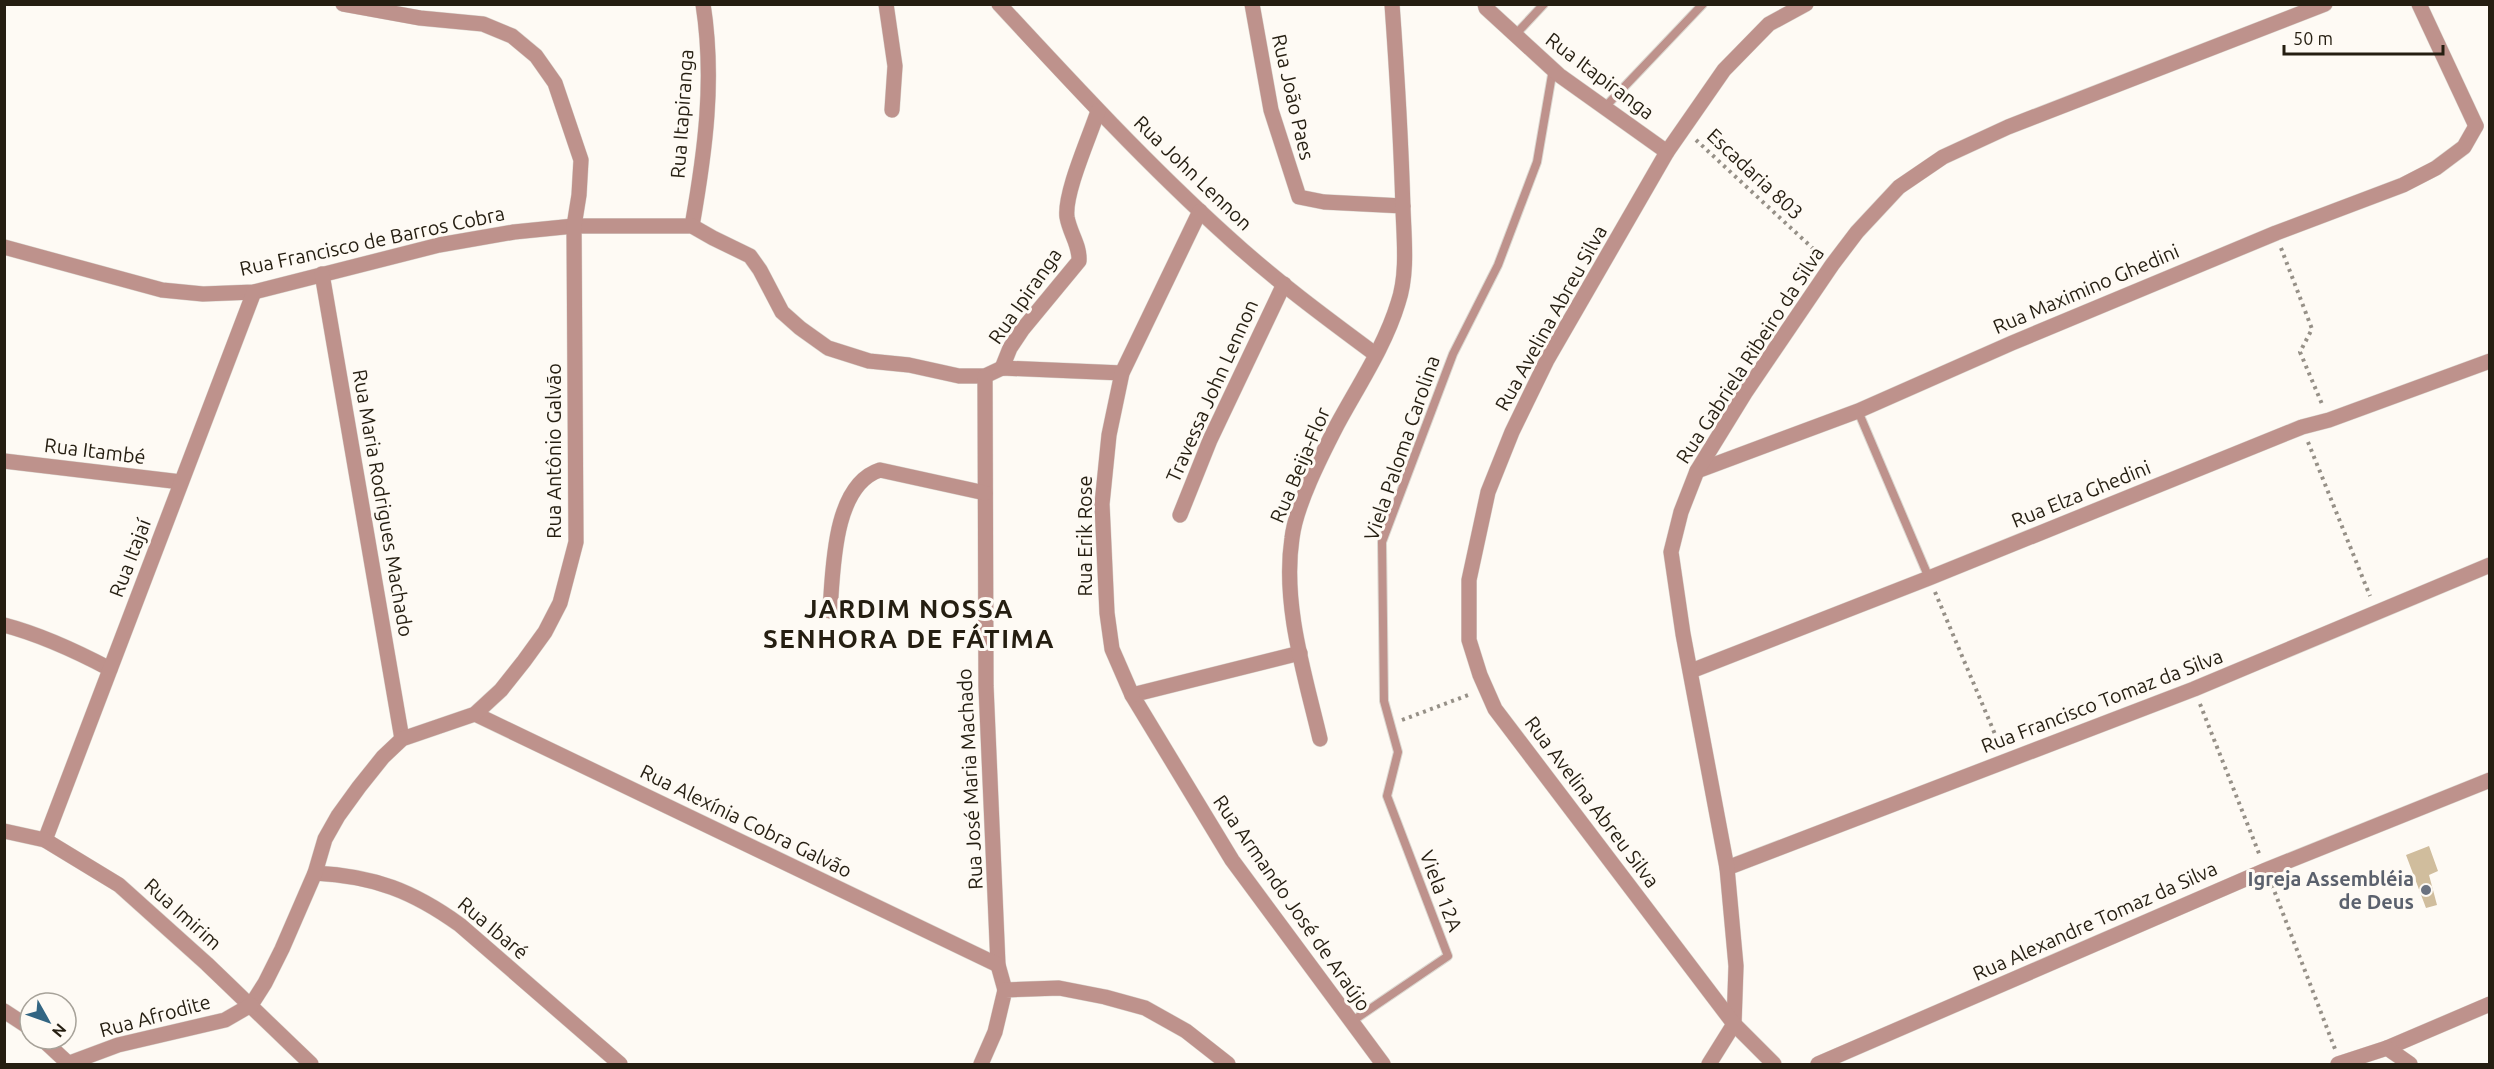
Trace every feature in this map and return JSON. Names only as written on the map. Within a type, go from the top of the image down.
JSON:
[{"type":"street","name":"Rua Antônio Galvão","points":[[251,1005],[282,949],[315,873],[325,839],[338,816],[383,757],[402,739],[475,714],[501,690],[545,632],[560,603],[576,542],[574,226],[579,195],[580,160],[555,83],[536,56],[512,36],[483,24],[420,18],[343,4]]},
{"type":"street","name":"Rua Itapiranga","points":[[692,226],[706,141],[709,90],[708,38],[703,4]]},
{"type":"street","points":[[886,4],[895,66],[892,110]]},
{"type":"street","name":"Rua John Lennon","points":[[999,4],[1098,111],[1200,211],[1284,284],[1375,354]]},
{"type":"street","name":"Rua João Paes","points":[[1252,4],[1271,110],[1299,197],[1323,202],[1403,206]]},
{"type":"street","name":"Rua Beija-Flor","points":[[1320,739],[1300,653],[1288,583],[1292,537],[1306,494],[1321,459],[1399,302],[1404,258],[1403,206],[1401,125],[1392,4]]},
{"type":"street","name":"Rua Itapiranga","points":[[1485,4],[1486,8],[1553,69],[1667,152]]},
{"type":"street","name":"Rua Avelina Abreu Silva","points":[[1774,1065],[1734,1024],[1501,718],[1485,688],[1469,640],[1469,580],[1488,492],[1512,432],[1547,360],[1667,152],[1724,70],[1769,24],[1806,4]]},
{"type":"street","name":"Rua Gabriela Ribeiro da Silva","points":[[1734,1024],[1736,966],[1727,868],[1690,671],[1671,552],[1681,512],[1697,471],[1745,393],[1832,266],[1857,232],[1899,187],[1943,157],[2008,127],[2325,4]]},
{"type":"street","points":[[2419,4],[2483,124]]},
{"type":"street","name":"Rua Ipiranga","points":[[1002,368],[1010,348],[1022,330],[1079,261],[1080,252],[1067,216],[1070,193],[1098,111]]},
{"type":"street","name":"Rua Maximino Ghedini","points":[[1697,471],[1858,411],[2012,343],[2276,233],[2403,185],[2436,168],[2464,147],[2483,124]]},
{"type":"street","name":"Rua Erik Rose","points":[[1132,695],[1112,649],[1107,613],[1103,514],[1109,435],[1122,373],[1200,211]]},
{"type":"street","points":[[574,226],[692,226],[750,256],[782,312],[800,328],[828,348],[869,361],[909,365],[959,376],[985,376],[1002,368],[1122,373]]},
{"type":"street","name":"Rua Francisco de Barros Cobra","points":[[4,247],[162,290],[203,294],[254,292],[439,246],[514,232],[574,226]]},
{"type":"street","name":"Rua Maria Rodrigues Machado","points":[[322,274],[402,739]]},
{"type":"street","name":"Travessa John Lennon","points":[[1180,515],[1209,440],[1284,284]]},
{"type":"street","name":"Rua Itajaí","points":[[45,840],[254,292]]},
{"type":"street","name":"Rua Elza Ghedini","points":[[1690,671],[1929,578],[2302,427],[2329,420],[2490,360]]},
{"type":"street","name":"Rua José Maria Machado","points":[[985,376],[986,686],[998,965]]},
{"type":"street","name":"Rua Itambé","points":[[4,461],[181,482]]},
{"type":"street","points":[[830,611],[836,535],[854,491],[870,473],[880,470],[985,493]]},
{"type":"street","name":"Rua Francisco Tomaz da Silva","points":[[1727,868],[2194,688],[2490,565]]},
{"type":"street","points":[[4,625],[30,632],[74,650],[110,669]]},
{"type":"street","points":[[1132,695],[1300,653]]},
{"type":"street","name":"Rua Armando José de Araújo","points":[[1132,695],[1232,860],[1383,1065]]},
{"type":"street","name":"Rua Alexínia Cobra Galvão","points":[[475,714],[998,965]]},
{"type":"street","name":"Rua Alexandre Tomaz da Silva","points":[[1818,1065],[2266,870],[2490,780]]},
{"type":"street","name":"Rua Imirim","points":[[4,831],[45,840],[118,885],[251,1005],[311,1065]]},
{"type":"street","name":"Rua Ibaré","points":[[315,873],[350,874],[396,888],[433,906],[460,926],[620,1065]]},
{"type":"street","points":[[981,1065],[995,1032],[1005,990],[998,965]]},
{"type":"street","points":[[1005,990],[1059,988],[1145,1008],[1186,1031],[1228,1065]]},
{"type":"street","points":[[2339,1064],[2387,1048],[2490,1004]]},
{"type":"street","name":"Rua Afrodite","points":[[68,1064],[118,1045],[225,1020],[251,1005]]},
{"type":"street","points":[[4,1011],[18,1020]]},
{"type":"street","points":[[1709,1065],[1734,1024]]},
{"type":"street","points":[[2387,1048],[2410,1065]]},
{"type":"street","points":[[54,1051],[68,1064]]},
{"type":"lane","points":[[1515,35],[1544,4]]},
{"type":"lane","points":[[1605,107],[1703,4]]},
{"type":"lane","name":"Viela Paloma Carolina","points":[[1387,796],[1398,752],[1384,701],[1382,542],[1453,354],[1498,265],[1537,162],[1553,69]]},
{"type":"lane","points":[[1858,411],[1929,578]]},
{"type":"lane","name":"Viela 12A","points":[[1351,1022],[1448,956],[1387,796]]},
{"type":"path","name":"Escadaria 803","points":[[1684,129],[1832,266]]},
{"type":"path","points":[[2276,233],[2312,329],[2300,352],[2329,420]]},
{"type":"path","points":[[2302,427],[2377,612]]},
{"type":"path","points":[[1929,578],[2006,761]]},
{"type":"path","points":[[1391,725],[1485,688]]},
{"type":"path","points":[[2194,688],[2339,1064]]},
{"type":"building","name":"Igreja Assembléia de Deus","points":[[2429,846],[2438,871],[2429,875],[2437,905],[2426,908],[2406,855]]},
{"type":"place","name":"Igreja Assembléia de Deus","points":[[2426,890]]},
{"type":"district","name":"JARDIM NOSSA SENHORA DE FÁTIMA","points":[[909,624]]}]
